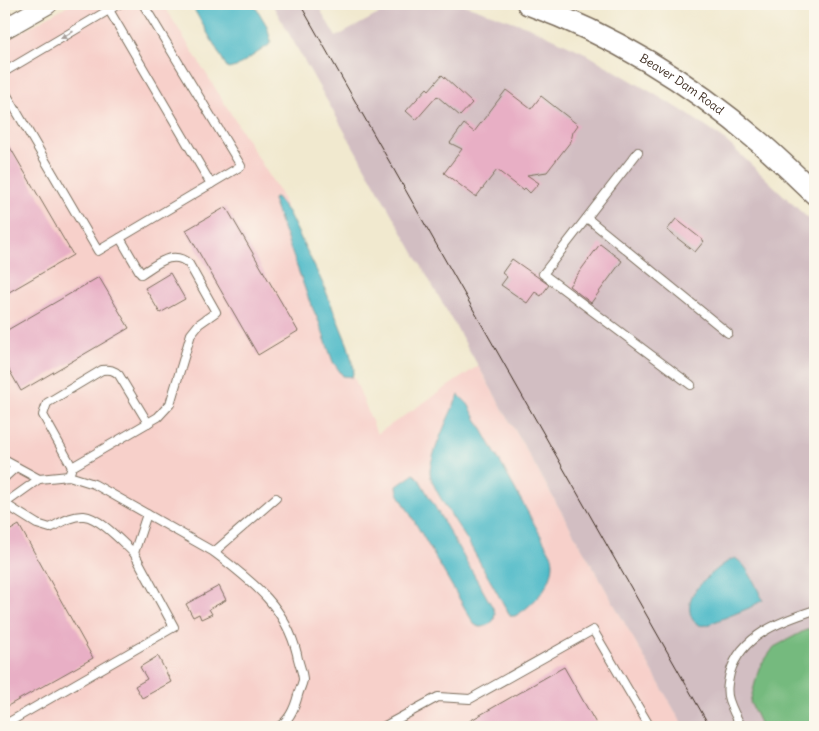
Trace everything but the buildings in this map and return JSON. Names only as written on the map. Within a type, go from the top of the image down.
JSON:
[{"type":"main road","name":"Beaver Dam Road","points":[[528,4],[599,34],[685,85],[760,143],[815,194]]},
{"type":"street","points":[[6,21],[48,4]]},
{"type":"lane","points":[[4,72],[119,4]]},
{"type":"lane","points":[[4,90],[98,250],[241,166],[143,4]]},
{"type":"lane","points":[[109,10],[211,184]]},
{"type":"lane","points":[[638,152],[543,274],[691,385]]},
{"type":"lane","points":[[586,218],[728,333]]},
{"type":"lane","points":[[69,476],[72,467],[158,417],[170,404],[192,334],[200,324],[216,312],[189,264],[182,258],[166,259],[141,274],[120,238]]},
{"type":"lane","points":[[72,467],[44,414],[44,408],[47,402],[102,370],[109,369],[119,375],[148,423]]},
{"type":"lane","points":[[4,460],[39,479]]},
{"type":"lane","points":[[4,478],[16,467]]},
{"type":"lane","points":[[4,724],[174,627],[134,553],[95,519],[84,516],[74,517],[50,528],[37,524],[4,504],[39,479],[69,476],[94,484],[214,552],[262,591],[276,607],[289,630],[303,680],[295,706],[283,724],[278,727]]},
{"type":"lane","points":[[214,552],[276,498]]},
{"type":"lane","points":[[134,553],[147,514]]},
{"type":"lane","points":[[742,727],[728,698],[728,684],[738,654],[765,630],[815,610]]},
{"type":"lane","points":[[383,727],[438,697],[470,699],[593,630],[650,727]]},
{"type":"shaded area","points":[[70,4],[163,4],[280,193],[377,434],[478,366],[684,727],[4,727],[4,42]]},
{"type":"shaded area","points":[[272,4],[317,4],[336,37],[397,4],[462,4],[529,27],[583,52],[683,111],[725,140],[815,225],[815,727],[684,727]]},
{"type":"green space","points":[[815,627],[815,727],[762,727],[750,702],[759,668],[774,647]]},
{"type":"water","points":[[191,4],[254,4],[267,26],[271,41],[269,45],[236,67],[228,69]]},
{"type":"water","points":[[276,197],[288,212],[323,284],[348,346],[354,369],[352,377],[343,376],[333,362],[274,203],[273,199]]},
{"type":"water","points":[[459,395],[468,404],[552,556],[553,565],[548,583],[537,599],[515,616],[511,616],[508,612],[466,538],[440,497],[431,478],[431,464],[437,444]]},
{"type":"water","points":[[414,474],[419,479],[493,608],[495,613],[494,620],[487,625],[479,627],[474,624],[398,493],[397,486]]},
{"type":"water","points":[[735,558],[748,571],[763,600],[749,608],[707,625],[697,624],[693,620],[690,611],[693,594],[712,574]]},
{"type":"tram line","points":[[300,4],[710,727]]}]
